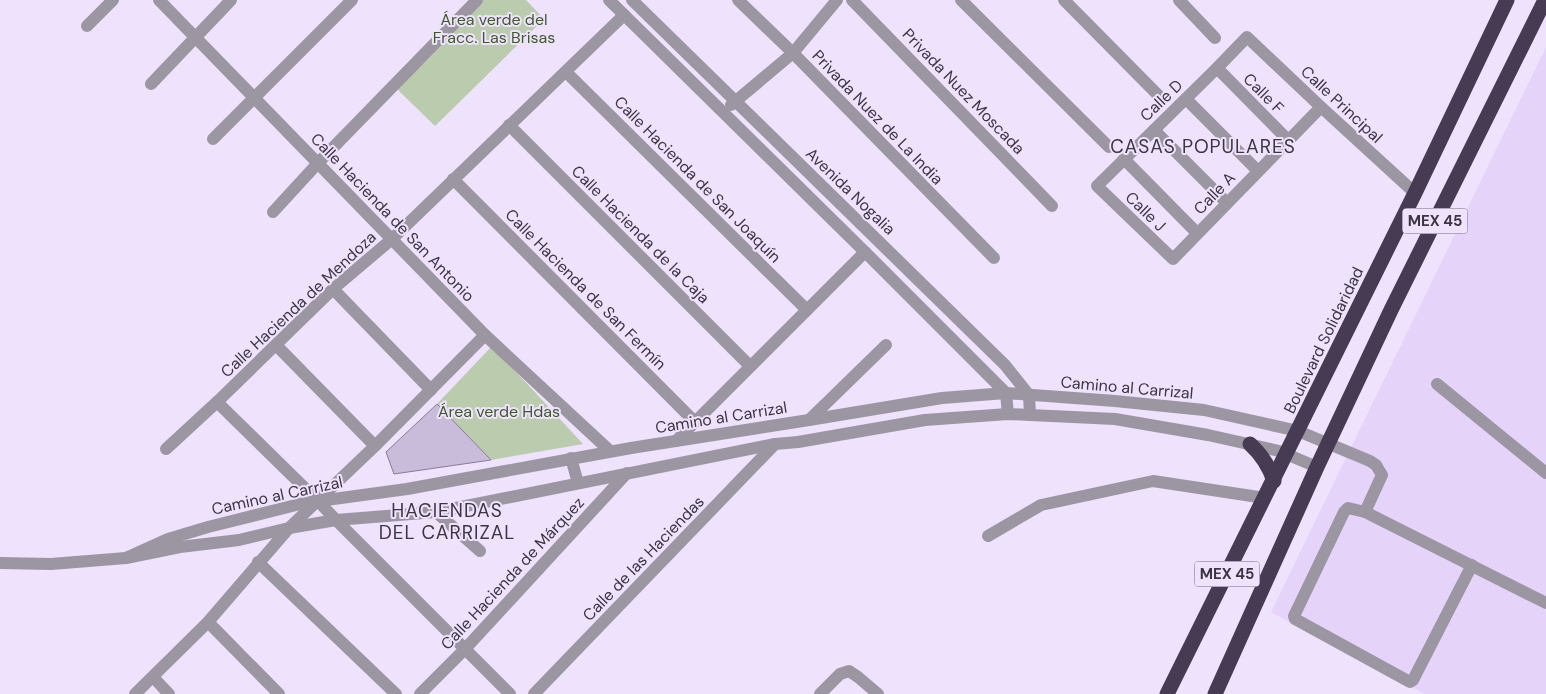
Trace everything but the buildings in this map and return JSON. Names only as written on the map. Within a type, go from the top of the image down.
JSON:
[{"type":"highway","name":"Boulevard Solidaridad","points":[[1168,694],[1288,454],[1507,0]]},
{"type":"highway","name":"MEX 45","points":[[1216,693],[1317,467],[1391,310],[1546,0]]},
{"type":"highway","points":[[1250,444],[1261,454],[1269,467],[1274,481]]},
{"type":"street","points":[[87,26],[113,0]]},
{"type":"street","name":"Calle Hacienda de San Antonio","points":[[159,0],[485,335],[610,452]]},
{"type":"street","points":[[151,84],[231,0]]},
{"type":"street","points":[[213,139],[352,0]]},
{"type":"street","points":[[273,212],[318,163],[477,0]]},
{"type":"street","name":"Avenida Nogalia","points":[[609,0],[1006,393]]},
{"type":"street","name":"Avenida Nogalia","points":[[632,0],[1005,364],[1028,395]]},
{"type":"street","name":"Privada Nuez de La India","points":[[738,0],[793,53],[994,258]]},
{"type":"street","points":[[723,113],[793,53],[836,0]]},
{"type":"street","name":"Privada Nuez Moscada","points":[[852,0],[1052,206]]},
{"type":"street","points":[[961,0],[1109,147]]},
{"type":"street","points":[[1064,0],[1159,96]]},
{"type":"street","points":[[1179,0],[1216,38]]},
{"type":"street","name":"Calle Hacienda de Mendoza","points":[[166,449],[333,289],[392,239],[624,15]]},
{"type":"street","name":"Calle Principal","points":[[1247,37],[1415,193]]},
{"type":"street","name":"Calle D","points":[[1097,186],[1247,37]]},
{"type":"street","name":"Calle F","points":[[1217,68],[1288,140]]},
{"type":"street","name":"Calle Hacienda de San Joaquín","points":[[566,72],[807,310]]},
{"type":"street","points":[[1186,99],[1258,171]]},
{"type":"street","name":"Calle A","points":[[1173,259],[1321,107]]},
{"type":"street","name":"Calle Hacienda de la Caja","points":[[509,126],[750,366]]},
{"type":"street","points":[[1154,130],[1227,203]]},
{"type":"street","points":[[1124,159],[1198,234]]},
{"type":"street","name":"Calle Hacienda de San Fermín","points":[[453,179],[695,422]]},
{"type":"street","name":"Calle J","points":[[1097,186],[1173,259]]},
{"type":"street","points":[[676,441],[865,252]]},
{"type":"street","points":[[333,289],[430,390]]},
{"type":"street","points":[[136,694],[208,622],[288,528],[375,446],[485,335]]},
{"type":"street","points":[[276,345],[375,446]]},
{"type":"street","points":[[809,420],[886,345]]},
{"type":"street","points":[[1437,384],[1546,473]]},
{"type":"street","points":[[1006,393],[1008,414]]},
{"type":"street","name":"Camino al Carrizal","points":[[126,558],[168,539],[200,529],[318,501],[407,489],[571,458],[942,398],[1006,393],[1204,410],[1298,431],[1370,461],[1376,466],[1382,475],[1365,512]]},
{"type":"street","points":[[1028,395],[1030,415]]},
{"type":"street","points":[[217,402],[510,694]]},
{"type":"street","name":"Camino al Carrizal","points":[[0,563],[51,564],[126,558],[180,547],[240,540],[288,528],[336,520],[436,512],[627,472],[775,444],[798,442],[925,420],[1008,414],[1115,420],[1208,435],[1250,444],[1288,454],[1317,467]]},
{"type":"street","name":"Calle de las Haciendas","points":[[534,694],[775,444]]},
{"type":"street","points":[[571,458],[578,483]]},
{"type":"street","name":"Calle Hacienda de Márquez","points":[[420,694],[627,472]]},
{"type":"street","points":[[988,536],[1041,505],[1153,481],[1265,498]]},
{"type":"street","points":[[1472,566],[1414,680],[1410,682],[1295,620],[1294,616],[1344,512],[1348,508],[1365,512],[1546,602]]},
{"type":"street","points":[[436,512],[480,552]]},
{"type":"street","points":[[258,562],[396,694]]},
{"type":"street","points":[[208,622],[279,694]]},
{"type":"street","points":[[820,694],[840,674],[849,671],[858,676],[878,694]]},
{"type":"street","points":[[153,677],[169,694]]},
{"type":"shaded area","points":[[1546,47],[1546,694],[1425,694],[1271,612]]},
{"type":"green space","name":"Área verde del Fracc. Las Brisas","points":[[483,0],[526,0],[544,19],[435,126],[397,89]]},
{"type":"green space","name":"Área verde Hdas","points":[[492,346],[583,444],[491,460],[437,404]]},
{"type":"district","name":"CASAS POPULARES","points":[[1203,146]]},
{"type":"district","name":"HACIENDAS DEL CARRIZAL","points":[[447,521]]}]
